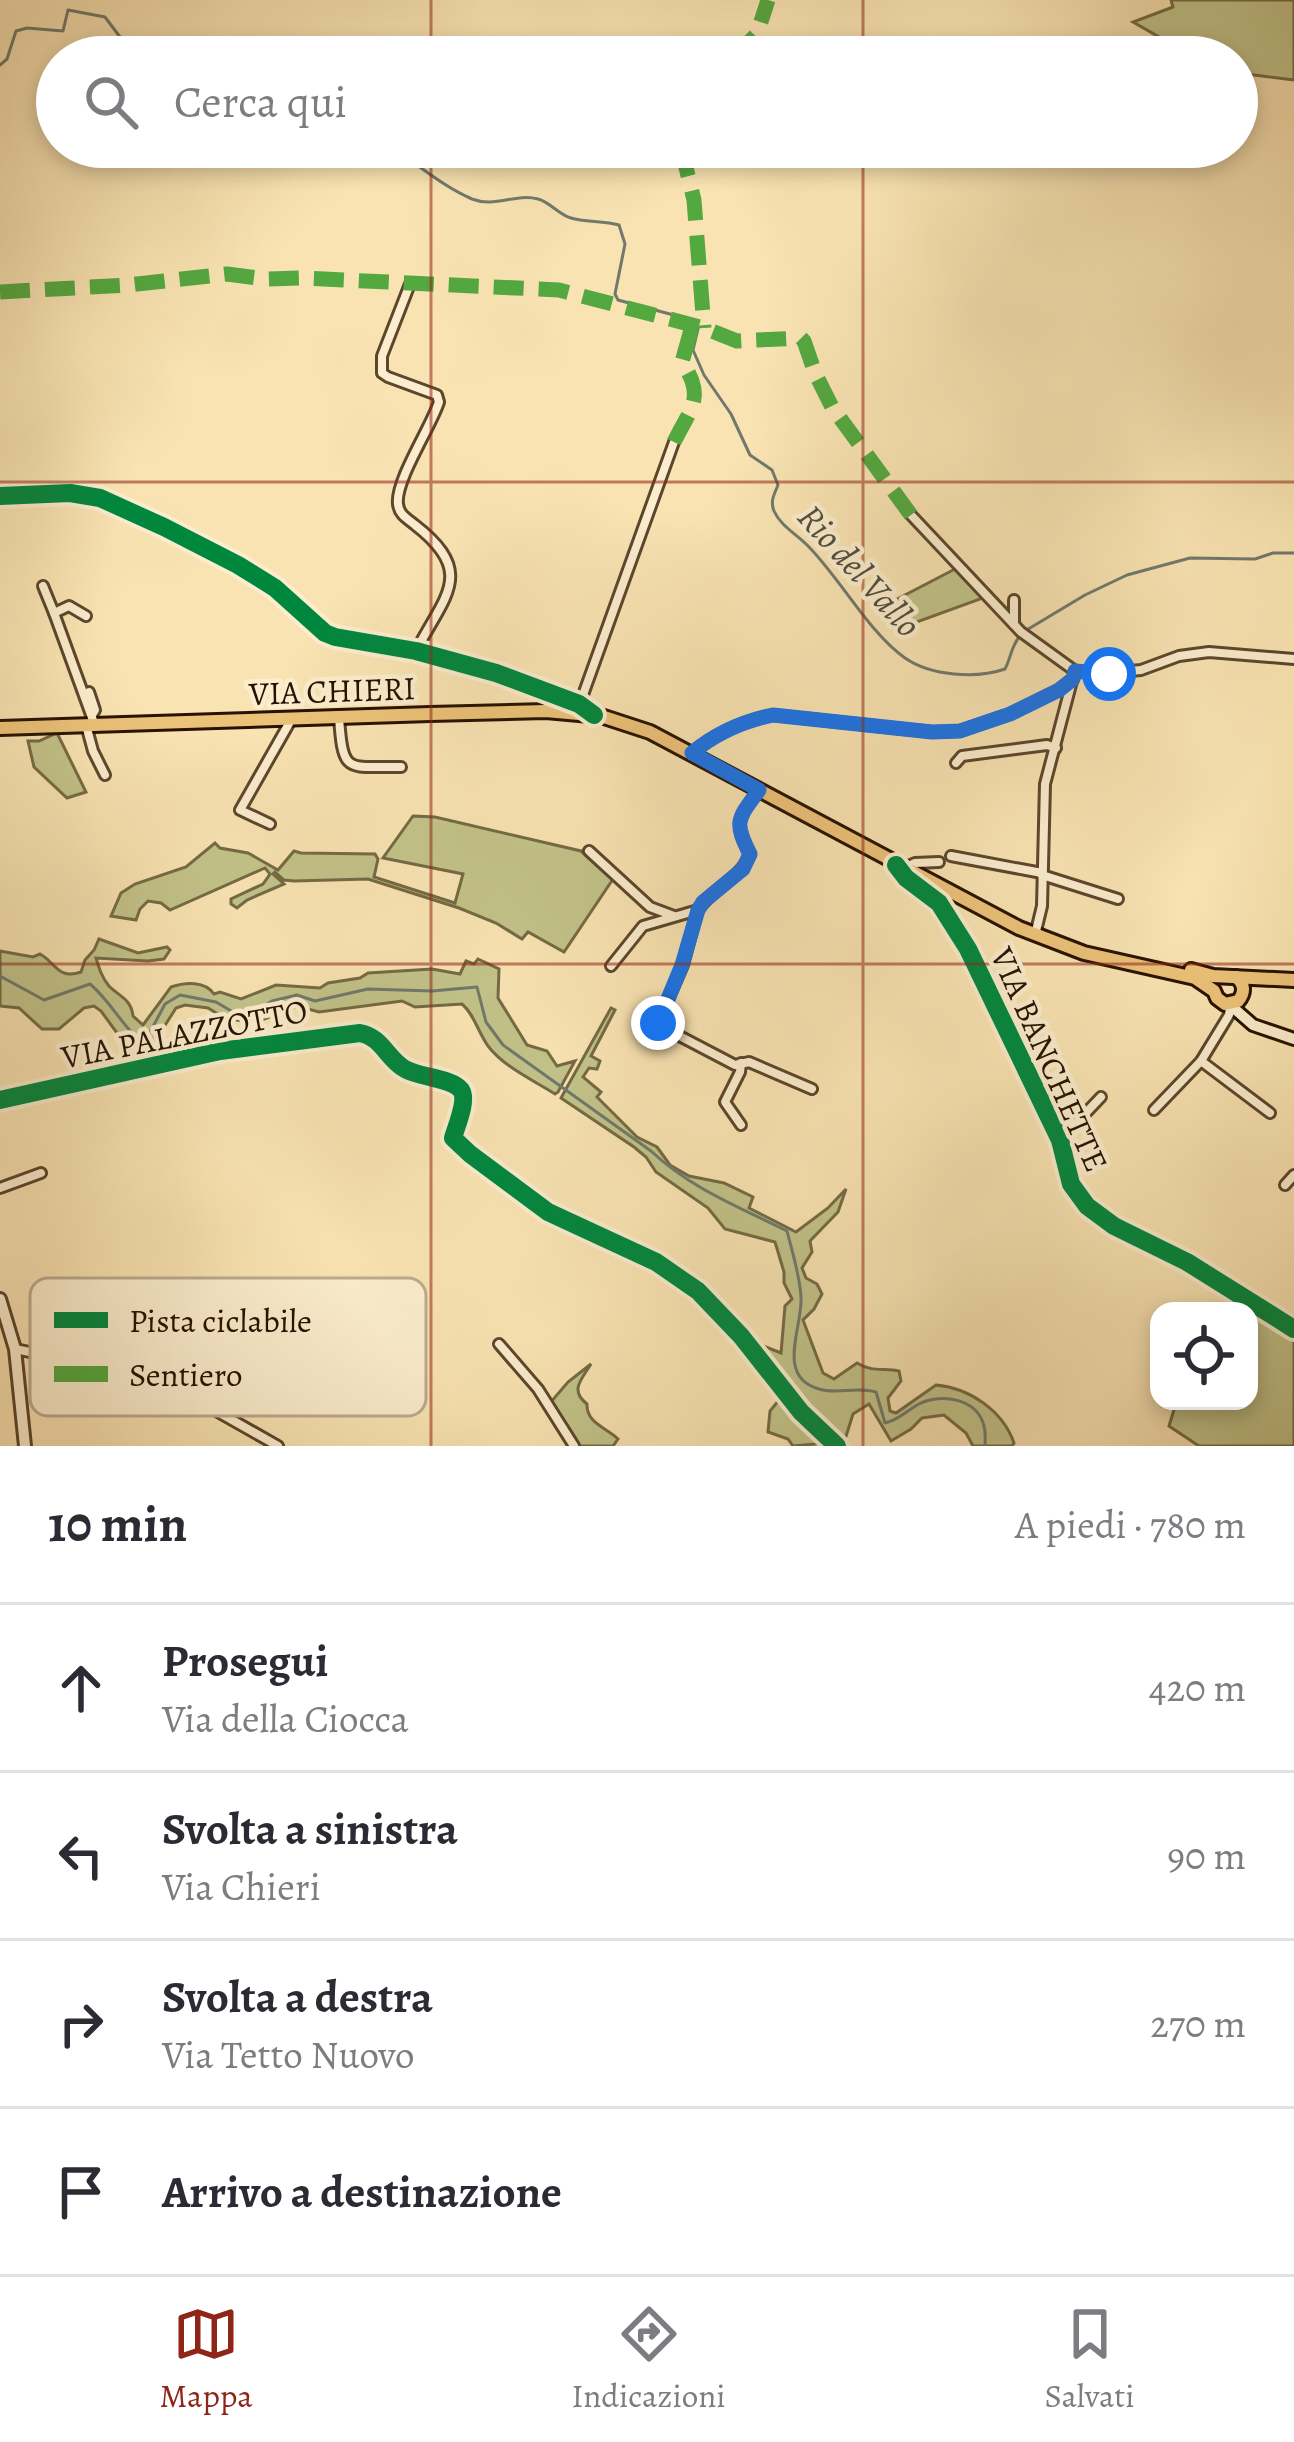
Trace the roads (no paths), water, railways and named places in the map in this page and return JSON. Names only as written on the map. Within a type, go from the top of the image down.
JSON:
[{"type":"main road","name":"VIA CHIERI","points":[[0,726],[578,708],[650,732],[1035,935],[1196,979],[1230,998]]},
{"type":"main road","name":"VIA CHIERI","points":[[1136,964],[1288,980]]},
{"type":"main road","points":[[1229,977],[1243,985],[1230,998],[1215,985],[1229,977]]},
{"type":"main road","points":[[1230,998],[1257,985],[1288,980]]},
{"type":"street","points":[[410,284],[380,365],[388,377],[430,390],[439,402],[398,504],[400,512],[448,559],[452,581],[416,651]]},
{"type":"street","points":[[0,496],[70,493],[100,498],[238,565],[274,588],[325,632],[496,673],[578,708],[674,442]]},
{"type":"street","points":[[910,515],[1014,625],[1074,675],[1142,670],[1179,656],[1208,652],[1294,658]]},
{"type":"street","points":[[43,586],[90,721],[93,751],[105,775]]},
{"type":"street","points":[[1014,625],[1015,600]]},
{"type":"street","points":[[54,614],[69,606],[86,616]]},
{"type":"street","points":[[1035,935],[1042,906],[1046,784],[1074,675]]},
{"type":"street","points":[[692,753],[735,727],[773,715],[960,731],[1059,690],[1074,675]]},
{"type":"street","points":[[89,692],[94,710],[90,721]]},
{"type":"street","points":[[339,717],[341,755],[346,760],[357,766],[401,767]]},
{"type":"street","points":[[270,824],[240,810],[292,718]]},
{"type":"street","points":[[956,763],[962,757],[1047,745],[1056,748]]},
{"type":"street","points":[[658,1023],[698,910],[743,869],[750,854],[738,823],[759,790]]},
{"type":"street","points":[[589,851],[650,908],[675,917]]},
{"type":"street","points":[[951,856],[1042,874],[1118,899]]},
{"type":"street","points":[[899,867],[939,862]]},
{"type":"street","name":"VIA BANCHETTE","points":[[899,867],[939,903],[968,949],[1060,1140],[1071,1184],[1087,1206],[1294,1329]]},
{"type":"street","points":[[610,966],[643,926],[698,910]]},
{"type":"street","points":[[1154,1111],[1201,1061],[1231,1010],[1230,998]]},
{"type":"street","name":"VIA CHIERI","points":[[1230,998],[1253,1025],[1294,1039]]},
{"type":"street","points":[[646,1018],[735,1065],[749,1062],[812,1089]]},
{"type":"street","name":"VIA PALAZZOTTO","points":[[0,1100],[220,1051],[370,1035],[408,1071],[461,1090],[464,1097],[454,1138],[470,1154],[548,1212],[656,1262],[698,1291],[801,1412],[837,1446]]},
{"type":"street","points":[[1201,1061],[1270,1113]]},
{"type":"street","points":[[741,1063],[725,1102],[741,1125]]},
{"type":"street","name":"VIA BANCHETTE","points":[[1060,1140],[1101,1097]]},
{"type":"street","points":[[0,1188],[41,1173]]},
{"type":"street","points":[[1285,1185],[1294,1175]]},
{"type":"street","points":[[0,1298],[15,1349],[25,1446]]},
{"type":"street","points":[[500,1344],[538,1389],[574,1446]]},
{"type":"street","points":[[15,1349],[30,1352]]},
{"type":"street","points":[[225,1416],[278,1446]]},
{"type":"waterway","name":"Rio del Vallo","points":[[0,65],[7,59],[16,31],[63,31],[68,10],[105,17],[119,36]]},
{"type":"waterway","name":"Rio del Vallo","points":[[421,168],[472,199],[538,199],[571,218],[619,225],[625,244],[615,294],[618,300],[692,320]]},
{"type":"waterway","name":"Rio del Vallo","points":[[698,329],[693,350],[704,375],[731,414],[750,455],[772,470],[778,485],[772,501],[777,516],[818,557],[891,647],[928,669],[981,674],[1005,669],[1020,636]]},
{"type":"waterway","name":"Rio del Vallo","points":[[1025,631],[1127,575],[1190,558],[1255,559],[1294,553]]},
{"type":"waterway","points":[[0,976],[44,1000],[90,984],[135,1036],[148,1036],[165,1004],[180,995],[216,1002],[233,1012],[257,1010],[297,995],[315,1001],[368,989],[477,987],[486,1022],[503,1045],[682,1176],[787,1231],[801,1297],[794,1363],[806,1383],[826,1391],[876,1392],[885,1423],[928,1401],[957,1400],[980,1417],[985,1446]]}]
